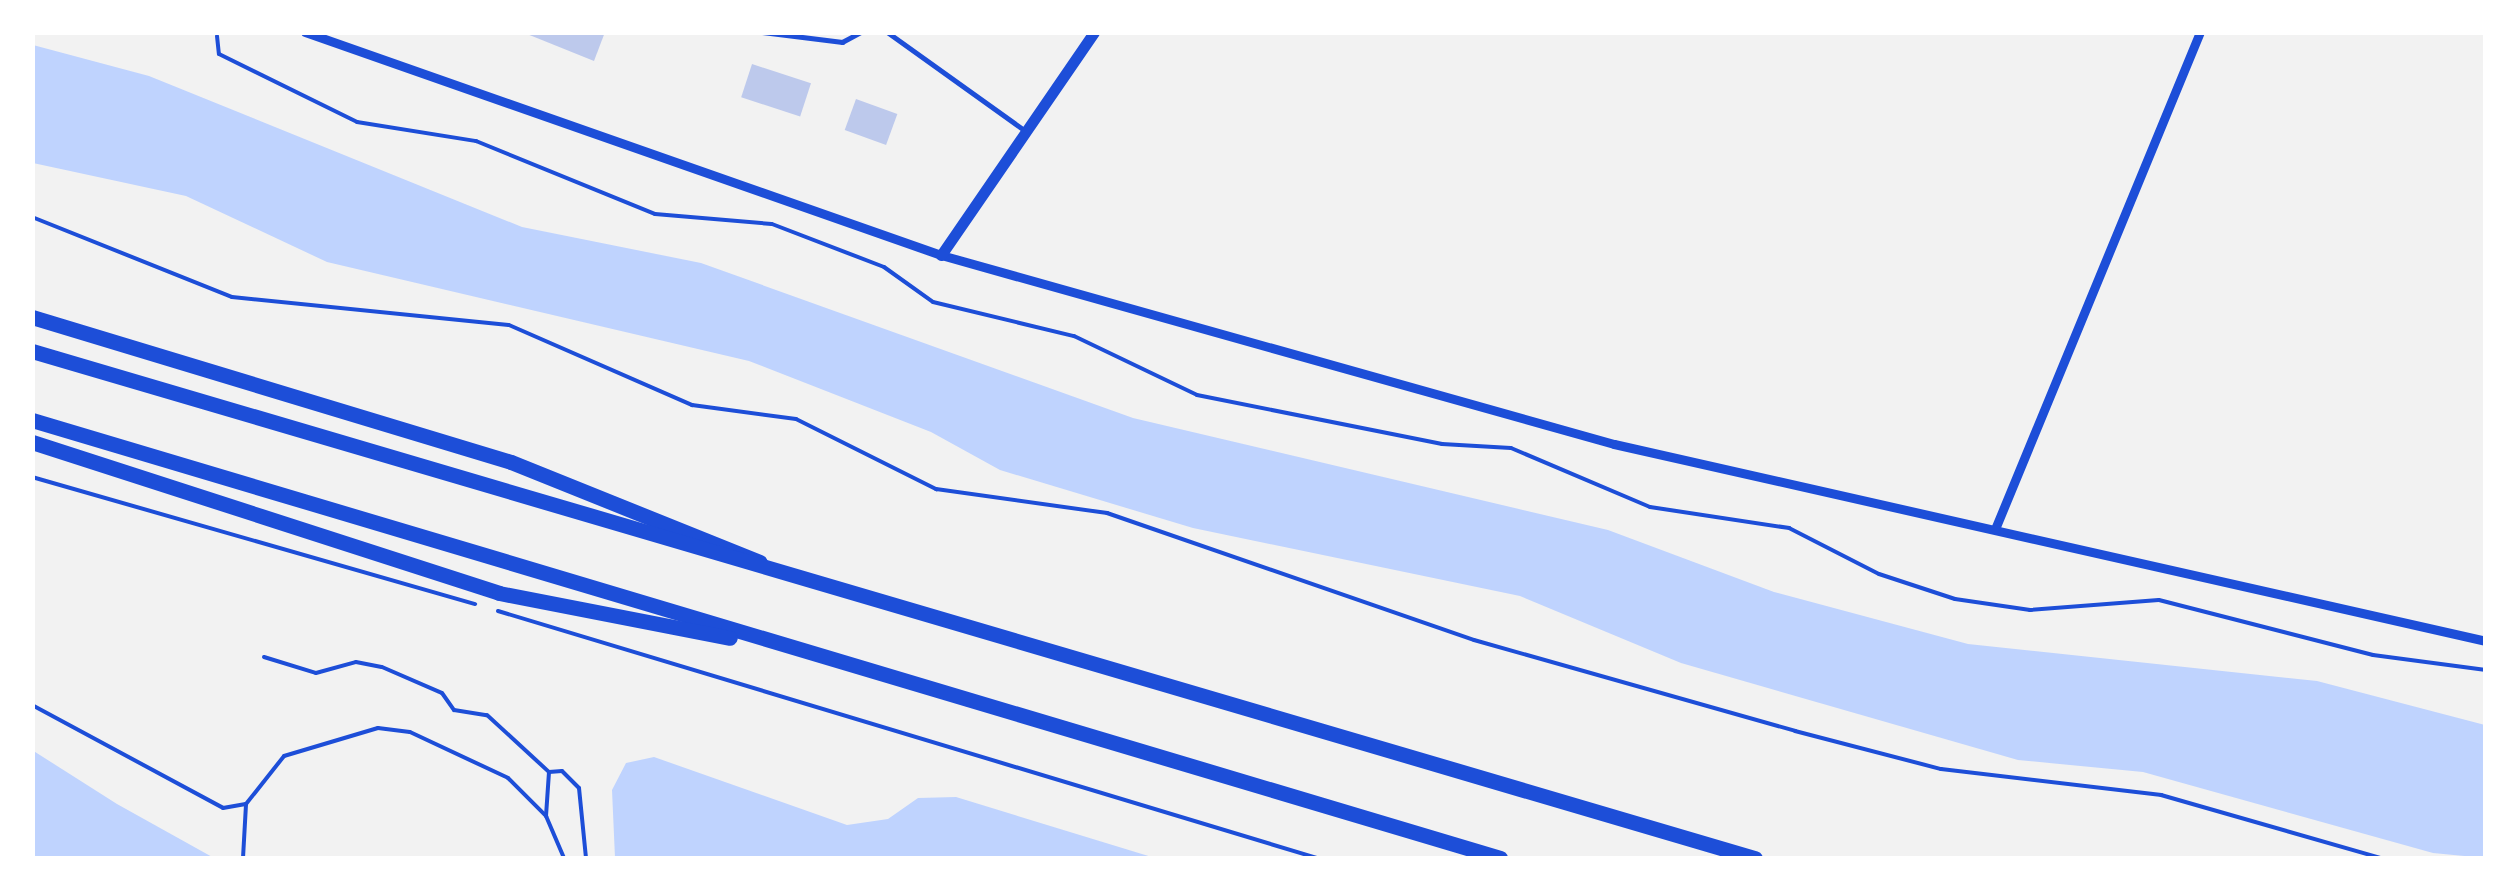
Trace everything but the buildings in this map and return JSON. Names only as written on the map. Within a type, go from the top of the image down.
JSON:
[{"type":"highway","points":[[32,314],[93,336],[511,462],[852,600]]},
{"type":"highway","points":[[32,352],[852,600],[1755,858]]},
{"type":"highway","points":[[32,420],[1500,858]]},
{"type":"highway","points":[[32,442],[499,593],[818,655]]},
{"type":"street","points":[[304,32],[942,255],[1614,444],[2486,641]]},
{"type":"street","points":[[942,255],[1094,32]]},
{"type":"street","points":[[1995,529],[2200,32]]},
{"type":"lane","points":[[762,32],[842,42],[861,32]]},
{"type":"lane","points":[[887,32],[1026,132]]},
{"type":"path","points":[[230,32],[215,34],[218,54],[357,122],[476,141],[656,214],[772,224],[884,267],[933,302],[1074,336],[1196,394],[1442,444],[1511,448],[1650,507],[1789,528],[1955,600],[2030,610],[2159,600],[2372,655],[2486,670]]},
{"type":"path","points":[[32,216],[232,297],[509,324],[692,405],[796,419],[936,489],[1107,513],[1474,640],[1811,735],[1941,769],[2162,795],[2381,858]]},
{"type":"path","points":[[32,477],[1317,858]]},
{"type":"path","points":[[264,658],[316,674],[356,662],[382,667],[442,693],[454,710],[499,722],[549,772],[546,816],[564,858]]},
{"type":"path","points":[[32,705],[206,801],[246,804]]},
{"type":"path","points":[[243,858],[246,804],[284,756],[378,728],[467,752],[546,816]]},
{"type":"path","points":[[549,772],[562,771],[580,788],[586,858]]},
{"type":"water","points":[[33,45],[149,76],[522,227],[701,263],[1133,418],[1608,530],[1774,592],[1968,644],[2317,681],[2485,725],[2485,858],[2433,853],[2143,772],[2018,760],[1681,663],[1520,596],[1193,528],[1000,470],[931,432],[749,361],[327,262],[186,196],[33,163]]},
{"type":"water","points":[[32,750],[117,804],[214,858],[33,858]]},
{"type":"water","points":[[654,757],[847,825],[888,819],[918,798],[956,797],[1155,858],[615,858],[612,790],[626,763]]}]
